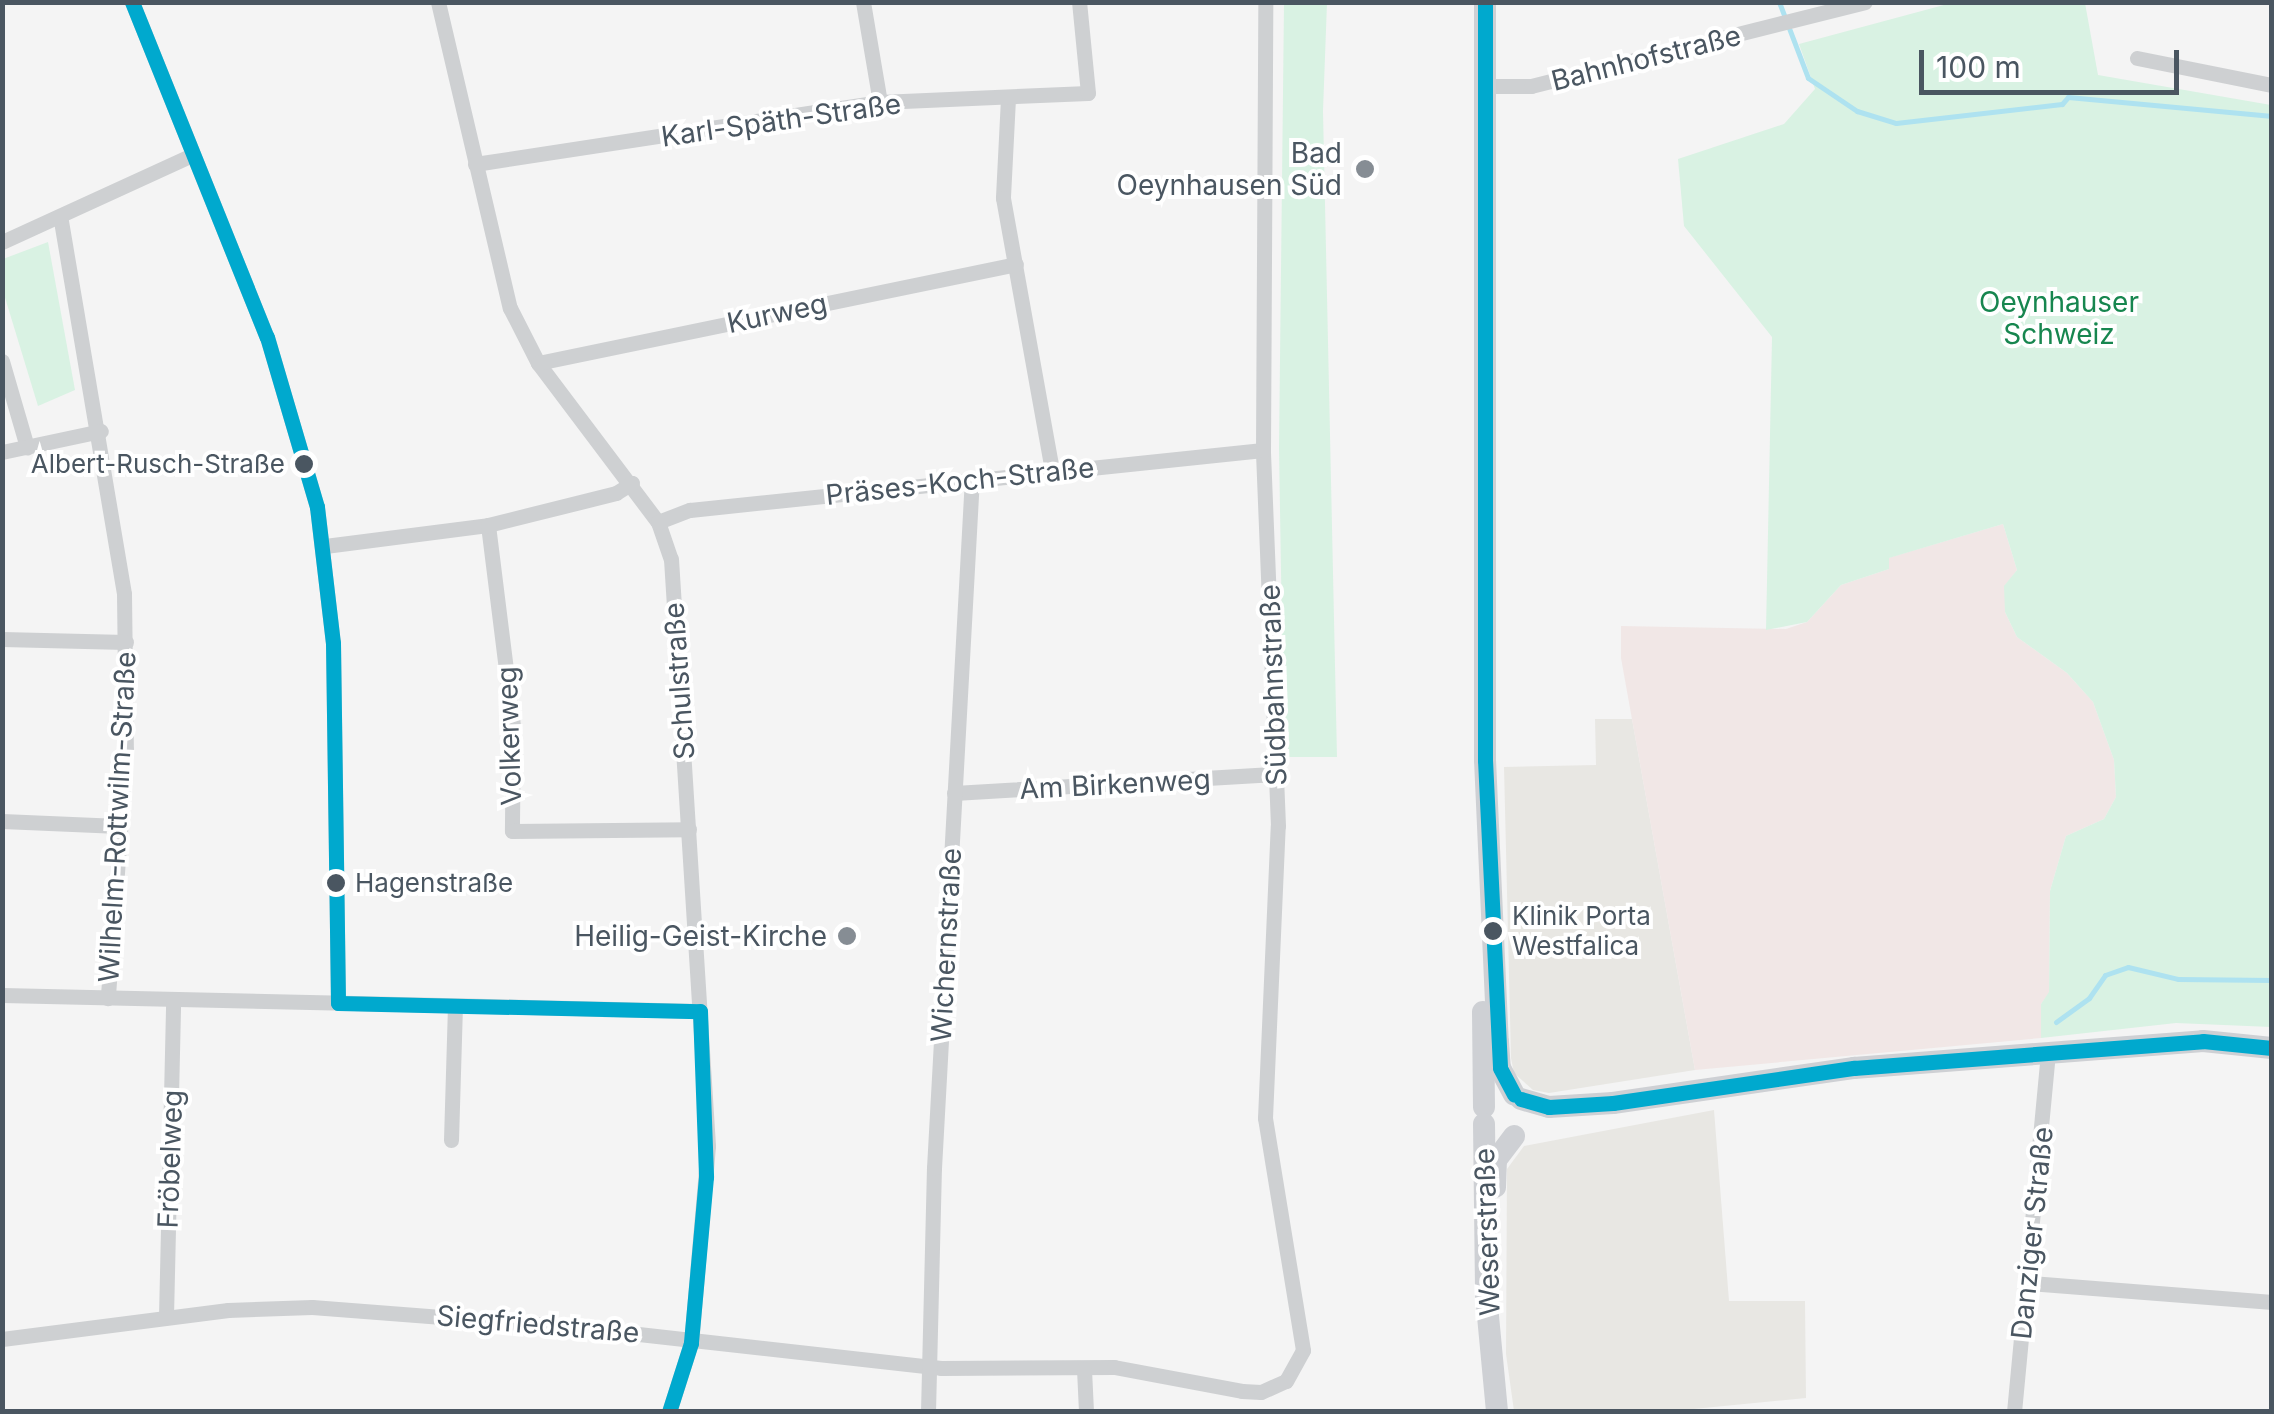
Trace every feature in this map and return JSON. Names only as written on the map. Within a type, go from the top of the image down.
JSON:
[{"type":"main road","name":"Weserstraße","points":[[1484,2],[1488,884],[1484,1115],[1490,1340],[1496,1412]]},
{"type":"main road","name":"Weserstraße","points":[[1488,884],[1500,1068],[1517,1096]]},
{"type":"main road","points":[[1613,1103],[1500,1137],[1484,1115],[1500,1093],[1549,1108],[1613,1103],[1854,1068],[2203,1041],[2272,1048]]},
{"type":"main road","points":[[1517,1096],[1528,1118],[1518,1133]]},
{"type":"main road","name":"Weserstraße","points":[[1490,1340],[1496,1160],[1518,1133]]},
{"type":"street","points":[[132,2],[295,417],[324,546],[333,643],[338,1004]]},
{"type":"street","name":"Schulstraße","points":[[438,2],[510,308],[538,363],[632,482],[658,522],[670,559],[708,1146],[691,1342],[669,1412]]},
{"type":"street","points":[[862,2],[880,102]]},
{"type":"street","name":"Karl-Späth-Straße","points":[[476,164],[880,102],[1088,93],[1079,2]]},
{"type":"street","name":"Südbahnstraße","points":[[1265,2],[1264,450],[1277,774],[1275,996],[1265,1118],[1272,1192],[1302,1322],[1298,1363]]},
{"type":"street","name":"Bahnhofstraße","points":[[1484,86],[1531,86],[1802,19],[1831,7],[1865,2]]},
{"type":"street","points":[[2137,58],[2272,86]]},
{"type":"street","points":[[1008,98],[1003,198],[1052,471]]},
{"type":"street","points":[[2,242],[61,221],[192,155]]},
{"type":"street","name":"Wilhelm-Rottwilm-Straße","points":[[61,221],[118,532],[126,642],[108,998]]},
{"type":"street","name":"Kurweg","points":[[538,363],[1016,264]]},
{"type":"street","points":[[2,361],[27,447]]},
{"type":"street","points":[[2,452],[101,431]]},
{"type":"street","name":"Präses-Koch-Straße","points":[[658,522],[690,510],[1264,450]]},
{"type":"street","name":"Wichernstraße","points":[[928,1412],[927,1366],[972,478]]},
{"type":"street","points":[[324,546],[488,526],[616,493],[632,482]]},
{"type":"street","name":"Volkerweg","points":[[488,526],[513,726],[512,831],[689,830]]},
{"type":"street","points":[[2,639],[126,642]]},
{"type":"street","name":"Am Birkenweg","points":[[954,793],[1277,774]]},
{"type":"street","points":[[2,821],[119,826]]},
{"type":"street","points":[[2,994],[173,1001],[700,1010]]},
{"type":"street","name":"Fröbelweg","points":[[166,1317],[173,1001]]},
{"type":"street","points":[[451,1140],[455,1006]]},
{"type":"street","name":"Danziger Straße","points":[[2014,1412],[2030,1283],[2048,1054]]},
{"type":"street","points":[[2030,1283],[2272,1302]]},
{"type":"street","name":"Siegfriedstraße","points":[[2,1340],[166,1317],[312,1307],[927,1366],[1155,1371],[1261,1392],[1286,1381],[1298,1363]]},
{"type":"street","points":[[1084,1369],[1086,1412]]},
{"type":"shaded area","name":"Klinik Porta Westfalica","points":[[2003,524],[2017,570],[2005,586],[2005,612],[2017,637],[2067,673],[2093,702],[2114,760],[2116,797],[2104,819],[2066,836],[2050,891],[2049,993],[2041,1004],[2041,1038],[1695,1070],[1621,658],[1621,626],[1786,629],[1807,622],[1841,585],[1889,569],[1888,558]]},
{"type":"shaded area","points":[[1595,719],[1632,719],[1695,1070],[1549,1093],[1533,1090],[1514,1073],[1511,1058],[1504,767],[1596,765]]},
{"type":"shaded area","points":[[1714,1110],[1729,1301],[1805,1301],[1806,1398],[1663,1412],[1514,1411],[1506,1354],[1507,1169],[1524,1146]]},
{"type":"green space","name":"Oeynhauser Schweiz","points":[[1955,2],[2085,3],[2098,75],[2271,105],[2271,1027],[2176,1023],[2041,1038],[2041,1004],[2049,992],[2050,891],[2066,836],[2104,819],[2116,797],[2114,760],[2093,702],[2067,673],[2017,637],[2005,612],[2004,586],[2017,570],[2003,524],[1889,558],[1889,569],[1841,585],[1807,622],[1766,630],[1772,337],[1684,226],[1678,159],[1784,124],[1815,89],[1799,44]]},
{"type":"green space","points":[[1284,3],[1327,3],[1323,111],[1337,757],[1284,757],[1279,448]]},
{"type":"green space","points":[[48,242],[75,390],[38,406],[3,291],[3,259]]},
{"type":"waterway","points":[[1779,2],[1808,78],[1857,111],[1896,123],[2062,104],[2068,97],[2272,116]]},
{"type":"waterway","points":[[2056,1022],[2089,998],[2105,975],[2128,967],[2178,979],[2272,980]]},
{"type":"transit line","points":[[132,2],[267,337],[317,507],[333,643],[338,1003],[700,1011],[706,1177],[691,1343],[669,1412]]},
{"type":"transit line","points":[[1485,2],[1485,760],[1500,1068],[1514,1094]]},
{"type":"transit line","points":[[1521,1099],[1549,1107],[1613,1103],[1854,1068],[2203,1041],[2272,1048]]},
{"type":"place","name":"Bad Oeynhausen Süd","points":[[1365,169]]},
{"type":"place","name":"Albert-Rusch-Straße","points":[[304,464]]},
{"type":"place","name":"Hagenstraße","points":[[336,883]]},
{"type":"place","name":"Klinik Porta Westfalica","points":[[1493,931]]},
{"type":"place","name":"Heilig-Geist-Kirche","points":[[847,936]]}]
